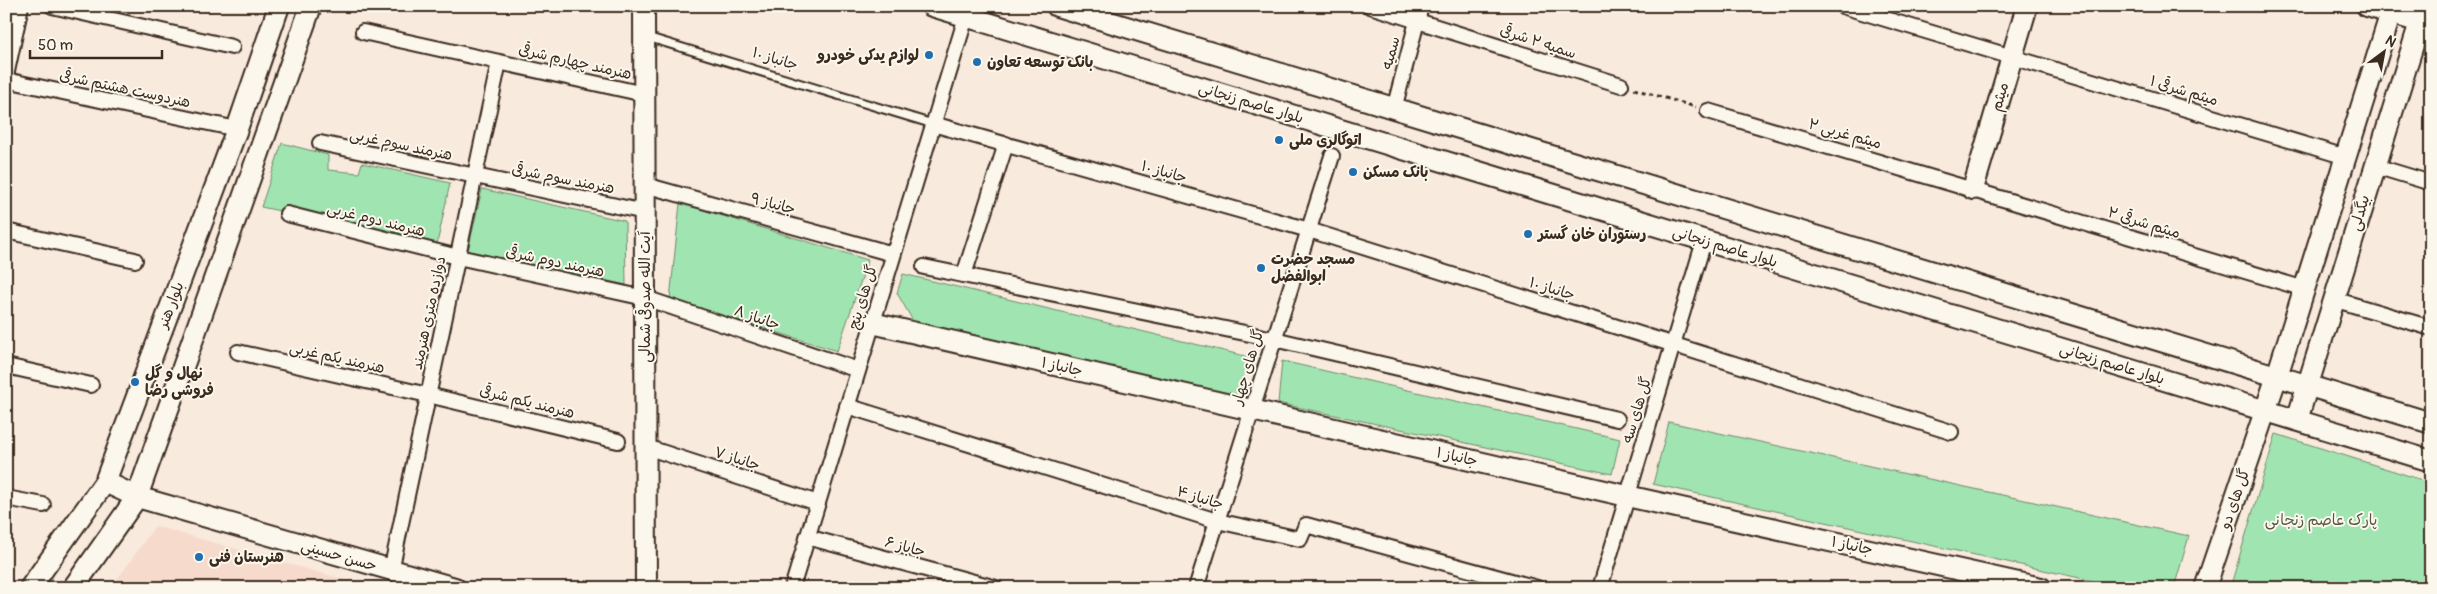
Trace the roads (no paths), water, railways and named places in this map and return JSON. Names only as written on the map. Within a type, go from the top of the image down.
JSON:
[{"type":"main road","name":"بلوار هنر","points":[[30,588],[105,482],[237,130],[279,6]]},
{"type":"main road","name":"بلوار هنر","points":[[73,588],[137,497],[311,6]]},
{"type":"main road","name":"آیت الله صدوقی شمالی","points":[[644,6],[646,588]]},
{"type":"main road","name":"بلوار عاصم زنجانی","points":[[932,6],[2431,461]]},
{"type":"main road","points":[[1057,6],[2431,423]]},
{"type":"main road","name":"میثم","points":[[1973,189],[2027,6]]},
{"type":"main road","points":[[2367,6],[2425,18]]},
{"type":"main road","name":"بیگدلی","points":[[2266,411],[2392,10]]},
{"type":"main road","name":"بیگدلی","points":[[2296,420],[2375,166],[2425,18]]},
{"type":"main road","name":"جانباز ۱","points":[[872,324],[1627,496],[2042,588]]},
{"type":"main road","name":"گل های دو","points":[[2205,588],[2266,411]]},
{"type":"main road","name":"حسن حسینی","points":[[105,482],[137,497],[455,588]]},
{"type":"street","points":[[6,76],[21,6]]},
{"type":"street","points":[[52,6],[232,47]]},
{"type":"street","name":"سمیه ۲ شرقی","points":[[1370,6],[1621,85]]},
{"type":"street","name":"سمیه","points":[[1394,108],[1421,6]]},
{"type":"street","name":"میثم شرقی ۱","points":[[1842,6],[2346,157]]},
{"type":"street","name":"گل های پنج","points":[[792,588],[966,16]]},
{"type":"street","name":"هنرمند چهارم شرقی","points":[[363,32],[644,94]]},
{"type":"street","name":"دوازده متری هنرمند","points":[[391,571],[499,62]]},
{"type":"street","name":"هنردوست هشتم شرقی","points":[[6,80],[237,130]]},
{"type":"street","name":"میثم غربی ۲","points":[[1708,111],[1973,189]]},
{"type":"street","name":"جانباز ۱۰","points":[[934,124],[1309,230],[1951,432]]},
{"type":"street","name":"هنرمند سوم غربی","points":[[320,144],[474,178]]},
{"type":"street","points":[[964,275],[1006,144]]},
{"type":"street","name":"گل های چهار","points":[[1196,588],[1332,156]]},
{"type":"street","points":[[2375,166],[2431,183]]},
{"type":"street","name":"هنرمند سوم شرقی","points":[[474,178],[645,212]]},
{"type":"street","name":"جانباز ۹","points":[[645,185],[894,254]]},
{"type":"street","name":"میثم شرقی ۲","points":[[1973,189],[2305,289]]},
{"type":"street","name":"هنرمند دوم غربی","points":[[287,214],[458,257]]},
{"type":"street","points":[[6,231],[135,260]]},
{"type":"street","name":"گل های سه","points":[[1600,588],[1704,241]]},
{"type":"street","name":"هنرمند دوم شرقی","points":[[458,257],[645,298]]},
{"type":"street","points":[[924,267],[1274,339],[1617,419]]},
{"type":"street","name":"جانباز ۸","points":[[645,298],[858,370]]},
{"type":"street","points":[[2333,299],[2431,328]]},
{"type":"street","name":"هنرمند یکم غربی","points":[[238,352],[428,395]]},
{"type":"street","points":[[6,366],[91,385]]},
{"type":"street","name":"هنرمند یکم شرقی","points":[[428,395],[618,441]]},
{"type":"street","name":"جانباز ۴","points":[[847,406],[1217,521],[1300,539],[1306,525],[1538,588]]},
{"type":"street","name":"جانباز ۷","points":[[646,447],[818,503]]},
{"type":"street","points":[[6,498],[43,505]]},
{"type":"street","name":"جاباز ۶","points":[[807,537],[996,588]]},
{"type":"lane","name":"جانباز ۱۰","points":[[644,36],[934,124]]},
{"type":"place","name":"لوازم یدکی خودرو","points":[[929,55]]},
{"type":"place","name":"بانک توسعه تعاون","points":[[977,62]]},
{"type":"place","name":"اتوگالری ملی","points":[[1279,140]]},
{"type":"place","name":"بانک مسکن","points":[[1353,172]]},
{"type":"place","name":"رستوران خان گستر","points":[[1528,234]]},
{"type":"place","name":"مسجد حضرت ابوالفضل","points":[[1261,268]]},
{"type":"place","name":"نهال و گل فروشی رضا","points":[[135,382]]},
{"type":"place","name":"هنرستان فنی","points":[[199,557]]},
{"type":"park label","name":"پارک عاصم زنجانی","points":[[2321,520]]}]
